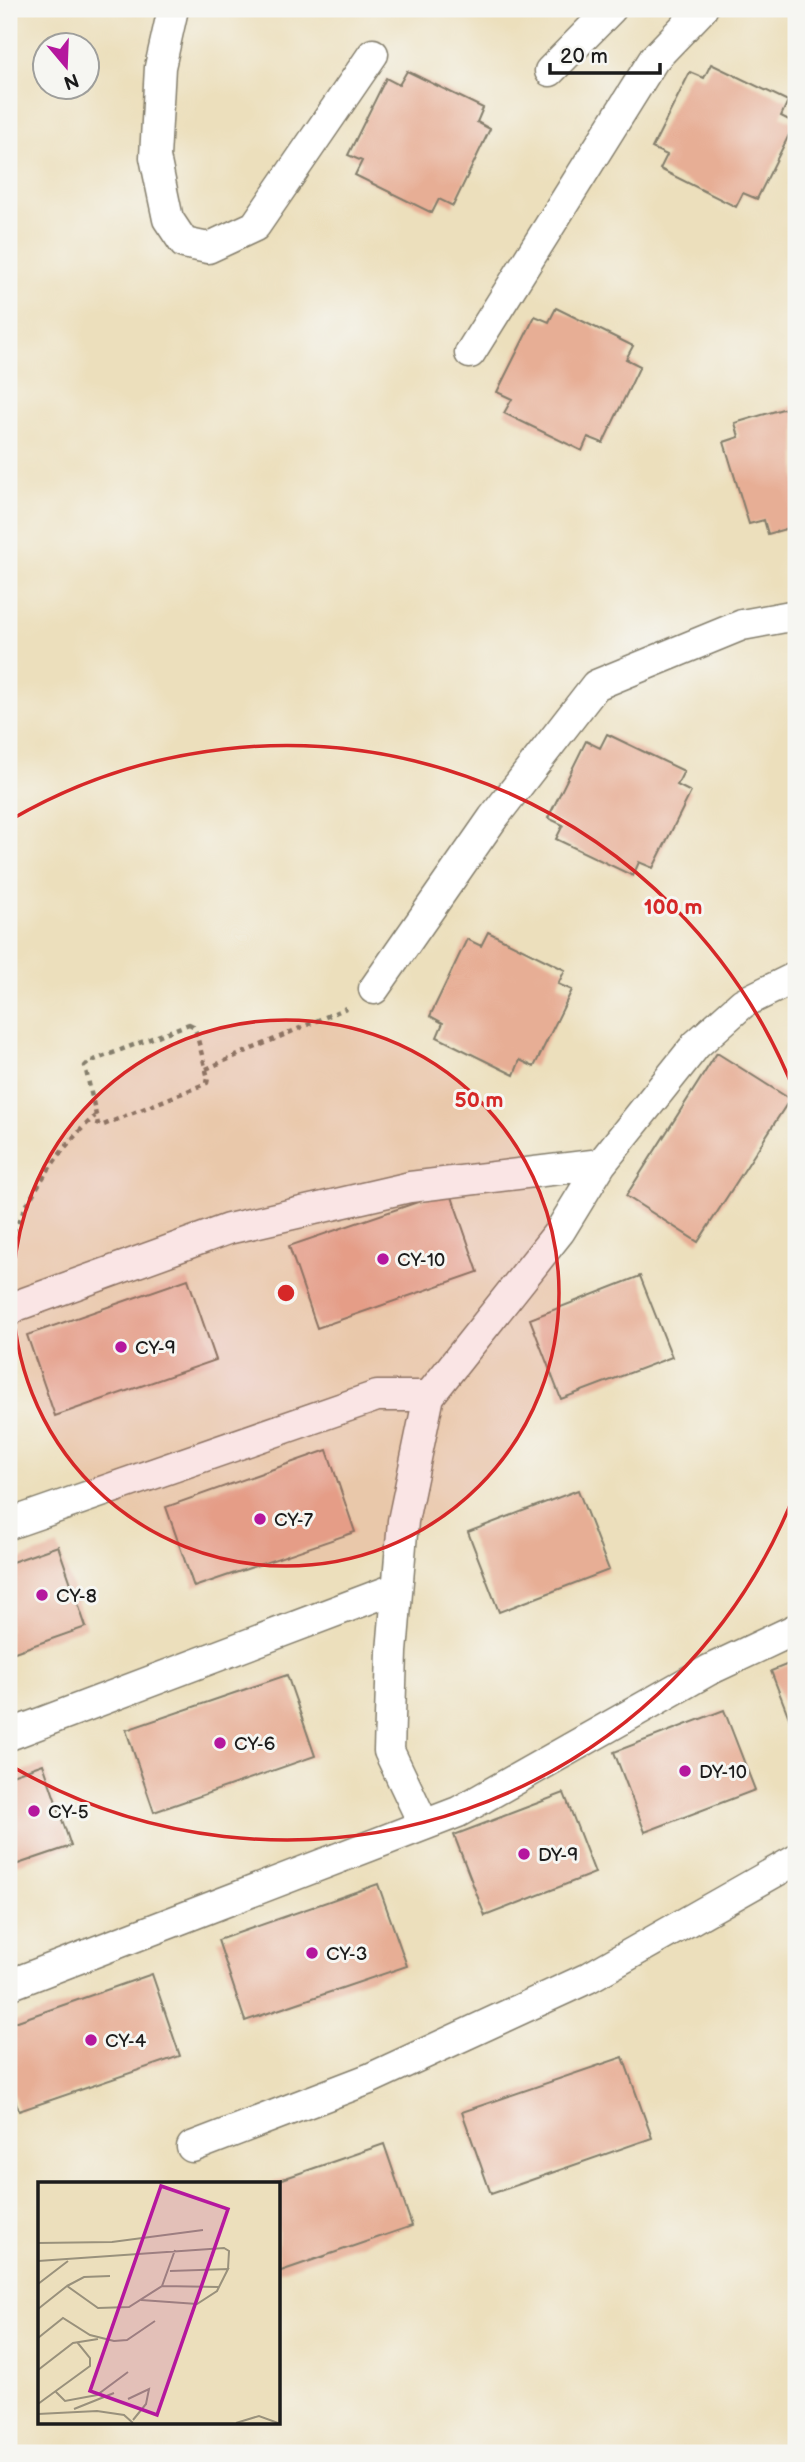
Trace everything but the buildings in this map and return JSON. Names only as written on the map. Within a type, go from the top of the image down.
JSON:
[{"type":"street","points":[[173,9],[160,66],[155,157],[168,219],[184,243],[208,248],[255,226],[373,54]]},
{"type":"street","points":[[550,71],[611,9]]},
{"type":"street","points":[[470,353],[654,59],[702,9]]},
{"type":"street","points":[[374,989],[493,818],[596,685],[742,625],[796,615]]},
{"type":"street","points":[[424,1825],[389,1751],[392,1652],[402,1521],[429,1396],[560,1231],[601,1164],[696,1045],[743,1003],[796,977]]},
{"type":"street","points":[[9,1311],[16,1306],[228,1229],[410,1187],[601,1164]]},
{"type":"street","points":[[9,1524],[377,1396],[429,1396]]},
{"type":"street","points":[[9,1735],[397,1588]]},
{"type":"street","points":[[9,1985],[457,1812],[709,1670],[796,1629]]},
{"type":"street","points":[[192,2147],[369,2079],[566,1989],[796,1860]]},
{"type":"path","points":[[206,1069],[345,1008],[374,989]]},
{"type":"path","points":[[189,1024],[196,1032],[207,1083],[101,1125],[95,1116],[85,1066],[89,1062],[189,1024]]},
{"type":"path","points":[[9,1241],[22,1212],[54,1159],[95,1116]]},
{"type":"place","name":"CY-10","points":[[383,1259]]},
{"type":"place","name":"CY-9","points":[[121,1347]]},
{"type":"place","name":"CY-7","points":[[260,1519]]},
{"type":"place","name":"CY-8","points":[[42,1595]]},
{"type":"place","name":"CY-6","points":[[220,1743]]},
{"type":"place","name":"DY-10","points":[[685,1771]]},
{"type":"place","name":"CY-5","points":[[34,1811]]},
{"type":"place","name":"DY-9","points":[[524,1854]]},
{"type":"place","name":"CY-3","points":[[312,1953]]},
{"type":"place","name":"CY-4","points":[[91,2040]]}]
